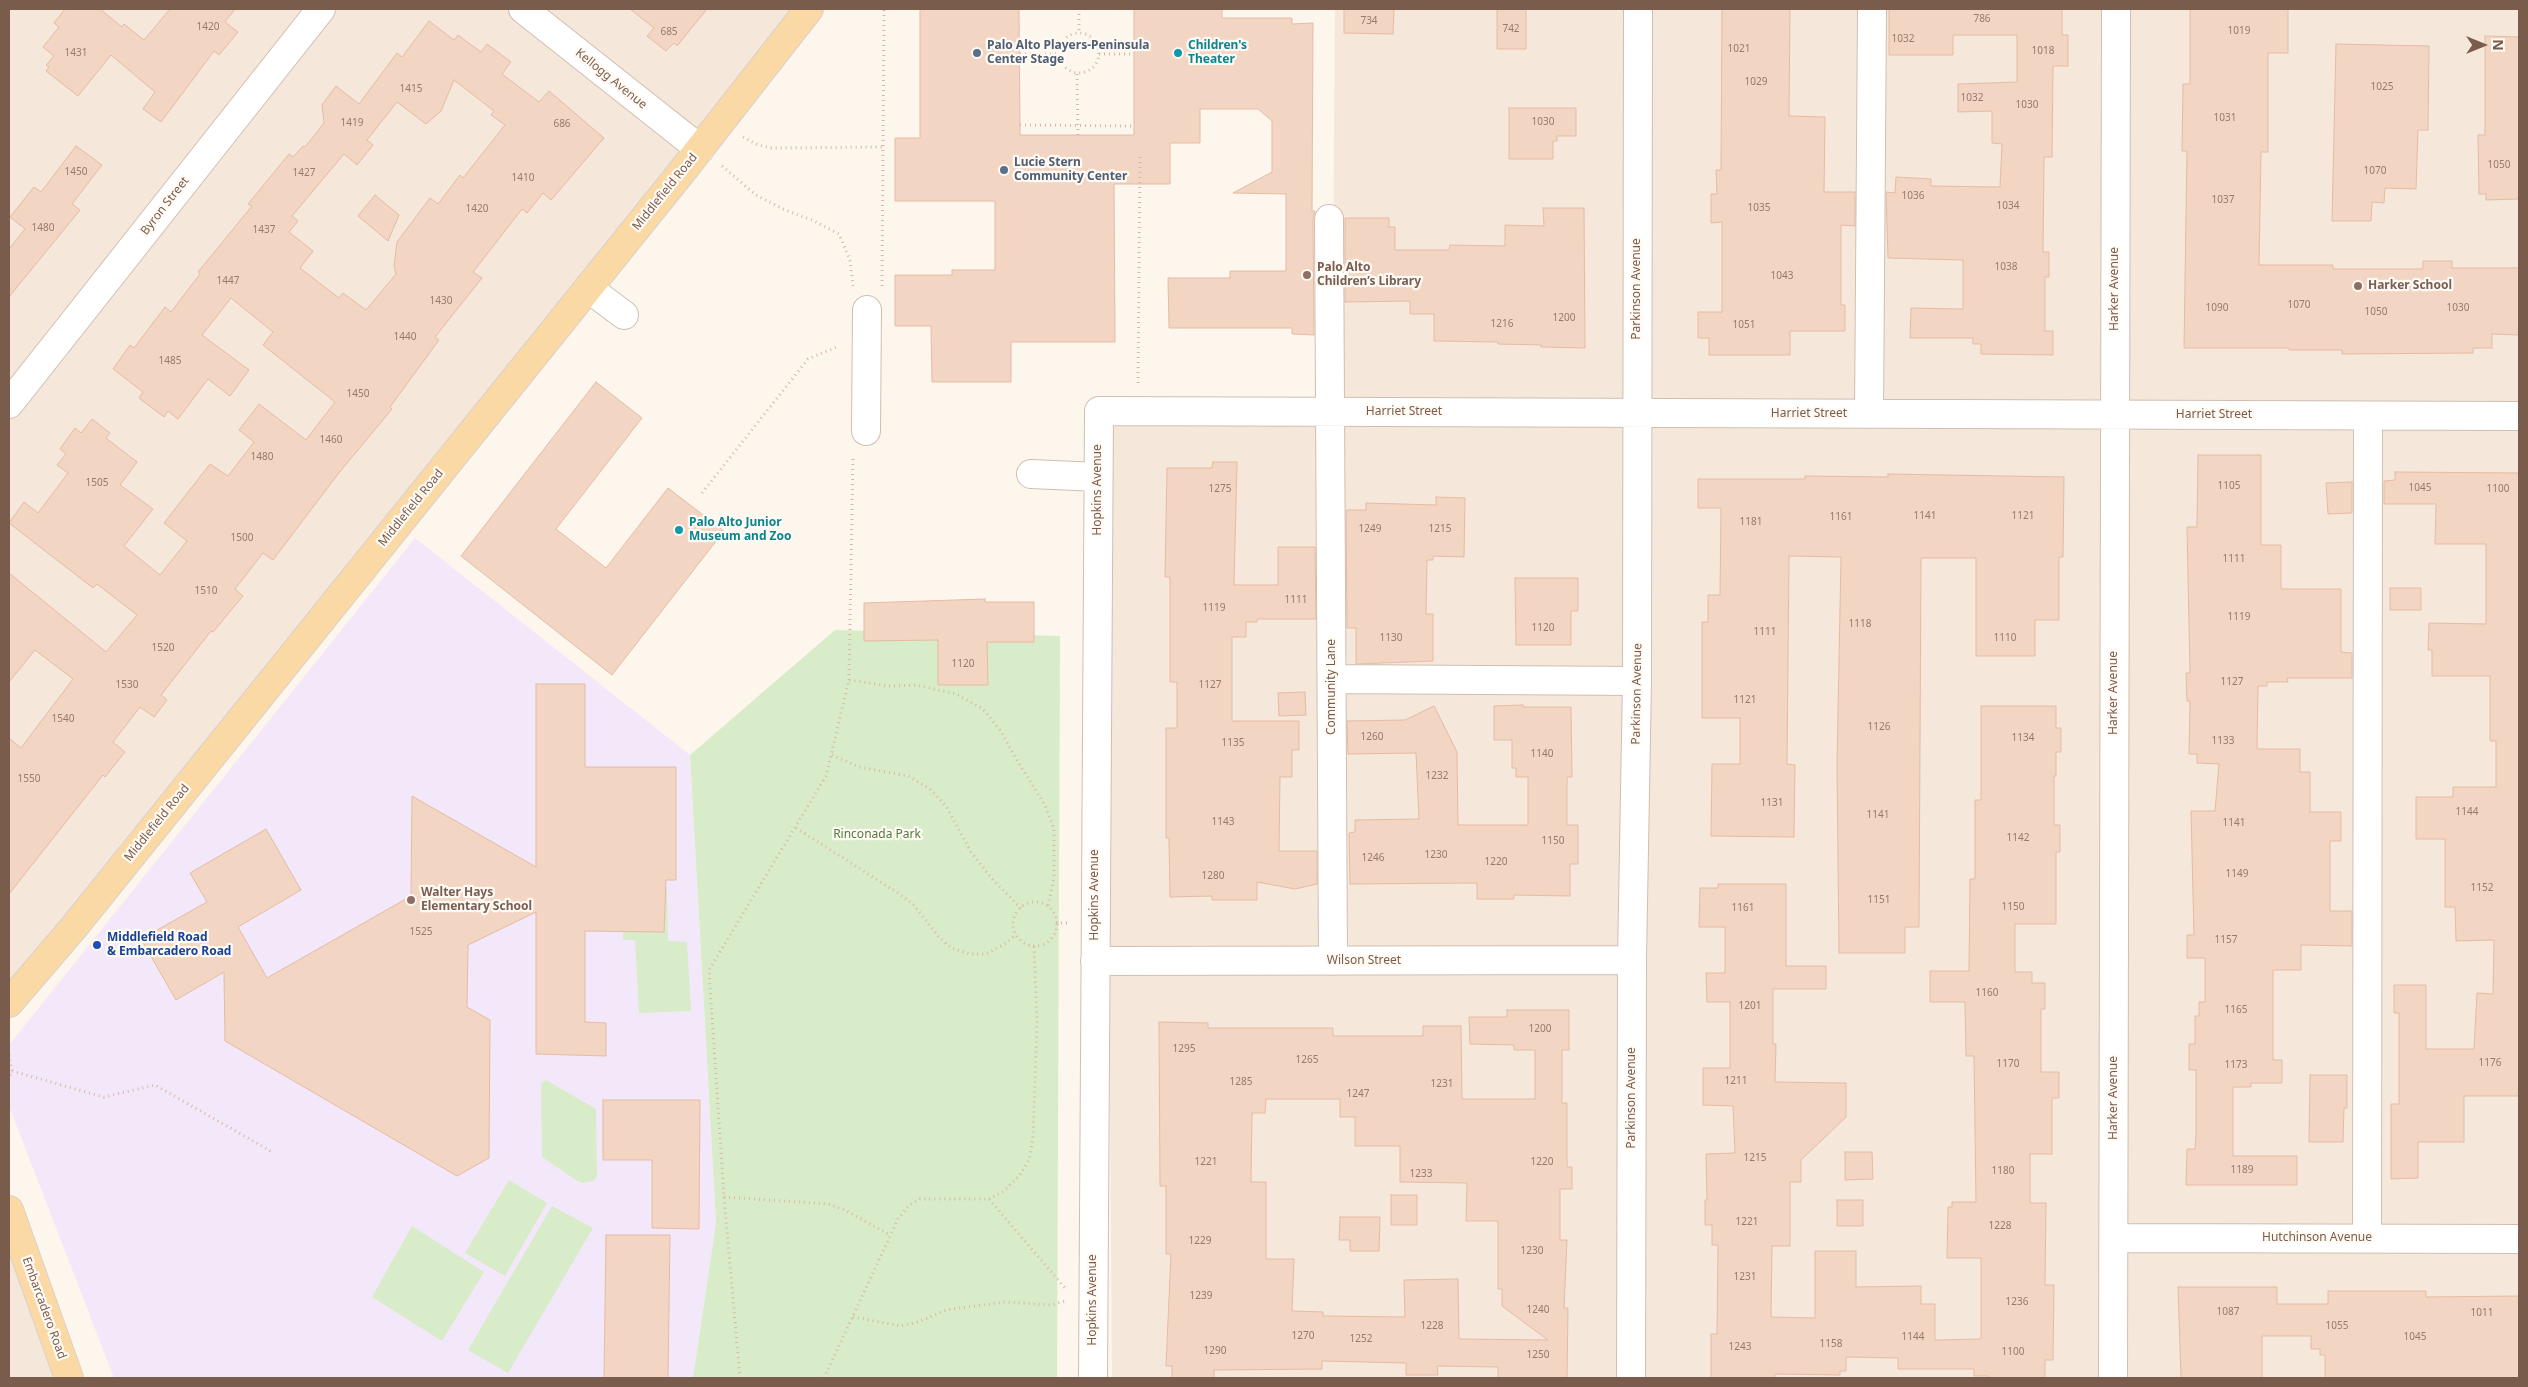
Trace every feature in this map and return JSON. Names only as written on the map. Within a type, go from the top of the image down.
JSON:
[{"type":"main road","name":"Middlefield Road","points":[[9,1003],[74,927],[700,149],[809,9]]},
{"type":"main road","name":"Embarcadero Road","points":[[9,1210],[68,1378]]},
{"type":"street","name":"Byron Street","points":[[9,404],[321,9]]},
{"type":"street","name":"Kellogg Avenue","points":[[523,9],[700,149]]},
{"type":"street","name":"Parkinson Avenue","points":[[1631,1378],[1632,960],[1637,681],[1638,9]]},
{"type":"street","points":[[1869,414],[1872,9]]},
{"type":"street","name":"Harker Avenue","points":[[2113,1378],[2116,9]]},
{"type":"street","name":"Community Lane","points":[[1329,219],[1333,961]]},
{"type":"street","points":[[588,288],[624,315]]},
{"type":"street","points":[[860,300],[860,440]]},
{"type":"street","name":"Harriet Street","points":[[1099,411],[2519,416]]},
{"type":"street","name":"Hopkins Avenue","points":[[1093,1378],[1083,1301],[1095,961],[1099,411]]},
{"type":"street","points":[[2367,1238],[2368,416]]},
{"type":"street","points":[[1031,474],[1098,477]]},
{"type":"street","points":[[1332,678],[1637,681]]},
{"type":"street","name":"Wilson Street","points":[[1095,961],[1632,960]]},
{"type":"street","name":"Hutchinson Avenue","points":[[2114,1238],[2519,1240]]},
{"type":"path","points":[[700,149],[756,195],[839,234],[850,260],[860,300],[882,301],[884,9]]},
{"type":"path","points":[[1079,9],[1079,33]]},
{"type":"path","points":[[1079,33],[1091,37],[1098,48],[1099,54],[1098,61],[1090,71],[1077,74],[1064,68],[1060,63],[1058,54],[1061,42],[1066,37],[1079,33]]},
{"type":"path","points":[[1020,54],[1058,54]]},
{"type":"path","points":[[1099,54],[1134,54]]},
{"type":"path","points":[[1077,74],[1078,135]]},
{"type":"path","points":[[722,119],[746,139],[772,148],[883,147]]},
{"type":"path","points":[[1020,126],[1134,126]]},
{"type":"path","points":[[1138,411],[1140,154]]},
{"type":"path","points":[[702,493],[808,359],[843,344]]},
{"type":"path","points":[[740,1378],[724,1197],[709,970],[826,776],[832,755],[849,680],[860,440]]},
{"type":"path","points":[[849,680],[889,686],[916,685],[956,694],[983,709],[1000,730],[1045,804],[1054,828],[1054,877],[1048,907]]},
{"type":"path","points":[[832,755],[859,767],[908,776],[930,789],[946,806],[971,852],[993,880],[1020,908]]},
{"type":"path","points":[[796,828],[906,899],[951,948],[971,954],[986,954],[1016,935]]},
{"type":"path","points":[[1034,903],[1048,907],[1055,916],[1056,930],[1048,942],[1034,946],[1020,941],[1016,935],[1013,921],[1020,908],[1034,903]]},
{"type":"path","points":[[824,1378],[890,1235],[909,1205],[920,1199],[989,1199],[1004,1190],[1020,1174],[1029,1160],[1034,1138],[1037,1024],[1034,946]]},
{"type":"path","points":[[9,1055],[12,1071],[9,1078]]},
{"type":"path","points":[[12,1071],[104,1097],[155,1085],[274,1153]]},
{"type":"path","points":[[724,1197],[828,1204],[845,1210],[890,1235]]},
{"type":"path","points":[[989,1199],[1083,1301]]},
{"type":"path","points":[[853,1317],[901,1326],[918,1322],[946,1310],[1004,1302],[1051,1306],[1083,1301]]},
{"type":"shaded area","points":[[9,9],[798,9],[9,1014]]},
{"type":"shaded area","points":[[1335,9],[2519,9],[2519,1378],[1112,1378],[1105,411],[1332,413]]},
{"type":"shaded area","name":"Walter Hays Elementary School","points":[[415,538],[690,755],[716,1223],[693,1378],[114,1378],[9,1106],[9,1045]]},
{"type":"shaded area","points":[[9,1217],[67,1378],[9,1378]]},
{"type":"green space","name":"Rinconada Park","points":[[835,630],[1060,636],[1057,1378],[693,1378],[716,1223],[690,755]]},
{"type":"green space","points":[[623,888],[667,888],[668,941],[687,942],[691,1011],[639,1013],[635,940],[623,940]]},
{"type":"green space","points":[[546,1080],[596,1109],[597,1177],[593,1181],[582,1183],[542,1157],[541,1084]]},
{"type":"green space","points":[[509,1180],[547,1203],[505,1276],[465,1253]]},
{"type":"green space","points":[[552,1206],[593,1228],[508,1373],[468,1350]]},
{"type":"green space","points":[[412,1226],[484,1272],[442,1341],[372,1297]]},
{"type":"building","points":[[65,9],[100,9],[122,27],[124,24],[144,40],[170,9],[235,9],[225,22],[238,32],[219,55],[214,51],[161,122],[143,109],[155,92],[111,55],[78,96],[46,71],[49,67],[46,65],[54,56],[43,47],[59,27],[54,23]]},
{"type":"building","points":[[630,9],[707,9],[677,46],[674,43],[666,51],[647,36],[654,28]]},
{"type":"building","points":[[920,9],[1019,9],[1020,135],[1134,135],[1134,9],[1222,9],[1222,18],[1292,18],[1292,24],[1313,23],[1312,211],[1315,211],[1313,219],[1314,335],[1292,334],[1292,328],[1169,328],[1168,278],[1230,278],[1230,271],[1286,271],[1286,194],[1233,193],[1272,172],[1272,121],[1258,109],[1200,109],[1200,143],[1170,143],[1170,184],[1114,184],[1115,342],[1011,342],[1011,382],[932,382],[931,326],[895,326],[895,275],[952,275],[952,270],[995,270],[995,201],[895,201],[895,138],[920,138]]},
{"type":"building","points":[[1344,9],[1394,9],[1393,34],[1344,33]]},
{"type":"building","points":[[1497,9],[1526,9],[1526,49],[1497,49]]},
{"type":"building","points":[[1722,9],[1790,9],[1789,116],[1825,117],[1824,192],[1855,192],[1855,226],[1841,225],[1841,305],[1845,305],[1845,331],[1790,331],[1790,355],[1709,355],[1709,338],[1698,338],[1698,312],[1722,312],[1722,222],[1711,223],[1711,194],[1717,194],[1716,170],[1721,170]]},
{"type":"building","points":[[1889,9],[2062,9],[2062,35],[2068,35],[2068,66],[2053,66],[2052,157],[2044,157],[2043,252],[2049,252],[2049,277],[2045,277],[2045,331],[2053,331],[2053,355],[1981,354],[1981,344],[1973,344],[1973,338],[1910,338],[1911,308],[1963,309],[1963,260],[1888,258],[1886,192],[1895,193],[1896,177],[1931,179],[1931,186],[2000,187],[2002,144],[1992,143],[1992,111],[1958,112],[1958,84],[2017,82],[2017,35],[1953,35],[1953,55],[1889,55]]},
{"type":"building","points":[[2190,9],[2288,9],[2288,53],[2268,53],[2268,152],[2261,152],[2259,265],[2333,265],[2333,269],[2423,269],[2423,261],[2452,261],[2452,268],[2519,268],[2519,335],[2492,334],[2492,348],[2473,348],[2473,353],[2342,354],[2342,350],[2184,348],[2187,151],[2182,151],[2183,84],[2190,84]]},
{"type":"building","points":[[429,21],[454,40],[458,35],[481,52],[487,44],[511,62],[502,74],[539,102],[549,91],[604,138],[551,200],[543,193],[527,213],[522,209],[473,272],[482,278],[435,337],[439,340],[390,407],[392,409],[338,474],[273,560],[263,553],[235,589],[243,596],[213,632],[211,631],[161,695],[167,700],[154,717],[140,707],[113,742],[125,752],[105,777],[103,775],[9,894],[9,738],[21,748],[73,679],[35,650],[9,682],[9,573],[106,652],[137,615],[97,584],[93,588],[9,523],[24,502],[38,513],[68,473],[57,465],[66,454],[60,449],[75,428],[81,433],[92,419],[110,433],[106,438],[137,462],[120,485],[153,509],[124,546],[160,575],[187,541],[164,523],[210,464],[228,476],[254,442],[239,430],[259,404],[306,440],[335,402],[263,345],[273,332],[231,298],[202,335],[249,370],[230,396],[208,379],[178,419],[168,411],[164,417],[139,398],[143,392],[113,369],[130,345],[134,348],[165,307],[171,312],[200,274],[198,272],[252,206],[248,204],[289,154],[293,157],[303,146],[305,147],[324,123],[322,105],[336,86],[359,104],[397,53],[402,57]],"holes":[[[454,80],[494,111],[491,115],[505,125],[463,178],[460,175],[438,204],[430,198],[397,242],[394,266],[396,274],[366,310],[343,293],[339,298],[300,268],[313,251],[289,232],[298,221],[292,216],[344,154],[357,165],[373,145],[367,140],[397,102],[426,124],[441,111]]]},
{"type":"building","points":[[2485,36],[2519,37],[2519,199],[2486,200],[2486,194],[2479,194],[2478,135],[2485,135]]},
{"type":"building","points":[[2336,44],[2429,46],[2428,130],[2418,130],[2416,189],[2385,188],[2384,203],[2372,202],[2371,221],[2332,221]]},
{"type":"building","points":[[1509,108],[1576,108],[1576,136],[1557,136],[1557,141],[1553,141],[1553,159],[1509,159]]},
{"type":"building","points":[[76,146],[102,165],[72,204],[80,210],[9,297],[9,249],[25,229],[10,217],[34,187],[41,192]]},
{"type":"building","points":[[375,195],[399,215],[388,241],[358,216]]},
{"type":"building","points":[[1543,208],[1584,208],[1585,348],[1541,347],[1541,345],[1498,344],[1498,342],[1434,341],[1434,314],[1410,314],[1410,301],[1345,302],[1345,218],[1389,218],[1389,227],[1395,227],[1395,250],[1449,250],[1450,245],[1505,246],[1505,225],[1544,226]]},
{"type":"building","name":"Palo Alto Junior Museum and Zoo","points":[[596,382],[642,418],[556,529],[606,568],[668,488],[724,531],[612,675],[461,556]]},
{"type":"building","points":[[2198,455],[2261,455],[2261,545],[2281,545],[2281,589],[2341,589],[2341,652],[2352,653],[2352,678],[2287,678],[2288,682],[2267,682],[2267,686],[2258,686],[2257,749],[2300,749],[2300,772],[2310,772],[2310,812],[2341,812],[2341,841],[2330,841],[2330,911],[2352,911],[2352,946],[2301,945],[2301,970],[2273,970],[2273,1060],[2282,1060],[2282,1083],[2251,1083],[2251,1087],[2233,1087],[2233,1156],[2297,1156],[2297,1185],[2186,1185],[2187,1149],[2195,1149],[2196,1135],[2196,1070],[2189,1070],[2189,1044],[2195,1044],[2195,1016],[2199,1016],[2199,1002],[2205,1002],[2205,958],[2187,958],[2187,935],[2194,935],[2191,811],[2215,811],[2219,764],[2197,763],[2197,754],[2189,754],[2190,701],[2187,701],[2186,673],[2190,673],[2187,527],[2197,527]]},
{"type":"building","points":[[1213,462],[1237,462],[1234,585],[1278,585],[1278,547],[1315,547],[1316,619],[1257,619],[1257,622],[1246,622],[1246,637],[1232,637],[1232,721],[1299,721],[1299,750],[1292,750],[1292,777],[1280,777],[1279,851],[1317,851],[1317,884],[1295,889],[1257,882],[1257,900],[1212,900],[1212,896],[1170,897],[1169,838],[1166,838],[1166,728],[1177,728],[1177,682],[1170,682],[1170,577],[1165,577],[1167,468],[1212,468]]},
{"type":"building","points":[[2395,472],[2519,473],[2519,1096],[2464,1096],[2464,1142],[2418,1142],[2418,1178],[2391,1179],[2391,1104],[2399,1104],[2399,1013],[2394,1013],[2394,985],[2426,985],[2426,1049],[2474,1049],[2477,993],[2493,994],[2494,940],[2456,941],[2455,907],[2445,907],[2445,839],[2416,839],[2416,797],[2453,797],[2453,787],[2496,787],[2496,741],[2490,741],[2490,676],[2432,676],[2432,650],[2428,650],[2429,623],[2486,624],[2486,544],[2435,544],[2436,504],[2384,504],[2384,481],[2395,480]]},
{"type":"building","points":[[1888,474],[2064,477],[2063,557],[2059,557],[2059,620],[2035,620],[2035,656],[1976,656],[1976,558],[1921,558],[1919,927],[1905,927],[1905,953],[1839,953],[1837,765],[1841,557],[1789,556],[1787,764],[1795,765],[1794,837],[1711,836],[1712,764],[1740,764],[1740,718],[1702,718],[1702,622],[1708,622],[1708,595],[1720,595],[1721,508],[1698,508],[1698,479],[1805,479],[1805,476],[1888,477]]},
{"type":"building","points":[[2352,482],[2352,513],[2328,514],[2326,483]]},
{"type":"building","points":[[1436,497],[1465,498],[1464,557],[1433,556],[1433,560],[1427,560],[1426,614],[1433,614],[1433,661],[1356,664],[1356,628],[1347,628],[1346,510],[1366,510],[1366,503],[1436,505]]},
{"type":"building","points":[[1515,578],[1578,578],[1578,611],[1571,611],[1571,645],[1516,645]]},
{"type":"building","points":[[2390,588],[2421,588],[2421,610],[2390,610]]},
{"type":"building","points":[[985,599],[985,602],[1034,602],[1034,642],[987,642],[988,685],[938,685],[938,640],[864,641],[864,603]]},
{"type":"building","points":[[536,684],[585,684],[585,767],[676,767],[676,880],[666,880],[664,932],[585,931],[585,1022],[606,1023],[606,1056],[536,1054],[536,912],[468,945],[467,1007],[490,1020],[489,1158],[457,1176],[225,1041],[224,972],[176,1000],[141,939],[207,902],[190,873],[266,829],[301,890],[238,927],[267,978],[411,896],[412,796],[536,867]]},
{"type":"building","points":[[1305,692],[1306,715],[1279,716],[1278,693]]},
{"type":"building","points":[[1523,705],[1523,707],[1571,707],[1572,777],[1567,777],[1567,825],[1578,825],[1578,864],[1570,864],[1570,896],[1514,895],[1514,899],[1477,899],[1477,883],[1350,884],[1349,833],[1355,832],[1355,820],[1419,819],[1416,753],[1348,754],[1347,721],[1405,720],[1434,706],[1457,752],[1458,825],[1528,825],[1528,777],[1516,777],[1516,768],[1512,768],[1512,740],[1494,740],[1494,706]]},
{"type":"building","points":[[1981,706],[2056,706],[2056,728],[2061,728],[2061,752],[2056,752],[2056,776],[2054,776],[2054,825],[2060,825],[2060,852],[2056,852],[2056,924],[2015,924],[2015,972],[2032,972],[2032,983],[2045,983],[2045,1009],[2041,1009],[2041,1072],[2059,1072],[2059,1098],[2052,1098],[2052,1154],[2030,1154],[2030,1203],[2046,1203],[2045,1285],[2054,1285],[2053,1360],[2045,1360],[2045,1378],[1989,1378],[1989,1376],[1974,1376],[1974,1369],[1898,1369],[1898,1358],[1846,1357],[1846,1371],[1840,1371],[1840,1375],[1775,1374],[1775,1378],[1711,1378],[1711,1334],[1717,1334],[1718,1245],[1712,1245],[1712,1225],[1705,1225],[1705,1200],[1707,1200],[1706,1154],[1735,1153],[1733,1106],[1703,1105],[1703,1068],[1730,1068],[1730,1002],[1707,1002],[1706,973],[1725,973],[1725,927],[1699,927],[1700,888],[1718,888],[1718,884],[1786,884],[1786,966],[1826,966],[1826,989],[1773,989],[1773,1044],[1776,1044],[1775,1082],[1846,1083],[1846,1117],[1801,1160],[1801,1182],[1790,1182],[1790,1246],[1772,1246],[1771,1317],[1815,1318],[1815,1251],[1856,1251],[1856,1287],[1921,1286],[1921,1304],[1935,1304],[1935,1340],[1981,1339],[1981,1258],[1947,1258],[1948,1207],[1952,1207],[1952,1202],[1976,1202],[1974,1056],[1966,1056],[1965,1002],[1930,1002],[1930,971],[1969,971],[1970,879],[1975,879],[1975,800],[1981,800]]},
{"type":"building","points":[[1507,1010],[1569,1010],[1569,1050],[1562,1050],[1562,1103],[1567,1103],[1567,1167],[1572,1167],[1572,1189],[1560,1189],[1560,1240],[1567,1240],[1564,1308],[1568,1308],[1567,1378],[1498,1378],[1498,1367],[1437,1366],[1438,1375],[1406,1375],[1406,1363],[1322,1361],[1322,1369],[1214,1370],[1214,1378],[1172,1378],[1172,1366],[1166,1366],[1171,1254],[1166,1254],[1166,1186],[1160,1186],[1159,1022],[1208,1023],[1208,1028],[1333,1028],[1333,1036],[1423,1036],[1423,1026],[1461,1026],[1462,1099],[1535,1099],[1535,1050],[1514,1050],[1514,1045],[1470,1044],[1469,1017],[1507,1017]],"holes":[[[1266,1099],[1340,1099],[1340,1117],[1355,1117],[1355,1146],[1400,1146],[1400,1182],[1467,1183],[1466,1221],[1498,1221],[1498,1289],[1502,1289],[1502,1306],[1548,1340],[1459,1339],[1458,1279],[1404,1280],[1405,1317],[1323,1316],[1323,1312],[1292,1311],[1294,1259],[1266,1259],[1266,1182],[1251,1182],[1252,1113],[1265,1113]]]},
{"type":"building","points":[[2310,1075],[2347,1075],[2347,1108],[2344,1108],[2343,1142],[2309,1142]]},
{"type":"building","points":[[603,1100],[700,1100],[699,1229],[652,1228],[652,1160],[603,1160]]},
{"type":"building","points":[[1845,1152],[1872,1152],[1873,1179],[1845,1180]]},
{"type":"building","points":[[1391,1195],[1417,1195],[1417,1225],[1391,1225]]},
{"type":"building","points":[[1837,1200],[1863,1200],[1863,1226],[1837,1226]]},
{"type":"building","points":[[1340,1217],[1380,1217],[1379,1251],[1350,1251],[1350,1240],[1339,1240]]},
{"type":"building","points":[[606,1235],[670,1235],[668,1378],[604,1378]]},
{"type":"building","points":[[2178,1287],[2277,1287],[2277,1304],[2328,1304],[2328,1291],[2426,1291],[2426,1297],[2519,1296],[2519,1378],[2325,1378],[2325,1355],[2320,1355],[2320,1349],[2311,1349],[2311,1336],[2262,1336],[2262,1378],[2181,1378]]},
{"type":"place","name":"Palo Alto Players-Peninsula Center Stage","points":[[977,53]]},
{"type":"place","name":"Children's Theater","points":[[1178,53]]},
{"type":"place","name":"Lucie Stern Community Center","points":[[1004,170]]},
{"type":"place","name":"Palo Alto Children’s Library","points":[[1307,275]]},
{"type":"place","name":"Harker School","points":[[2358,286]]},
{"type":"place","name":"Palo Alto Junior Museum and Zoo","points":[[679,530]]},
{"type":"place","name":"Walter Hays Elementary School","points":[[411,900]]},
{"type":"place","name":"Middlefield Road & Embarcadero Road","points":[[97,945]]}]
